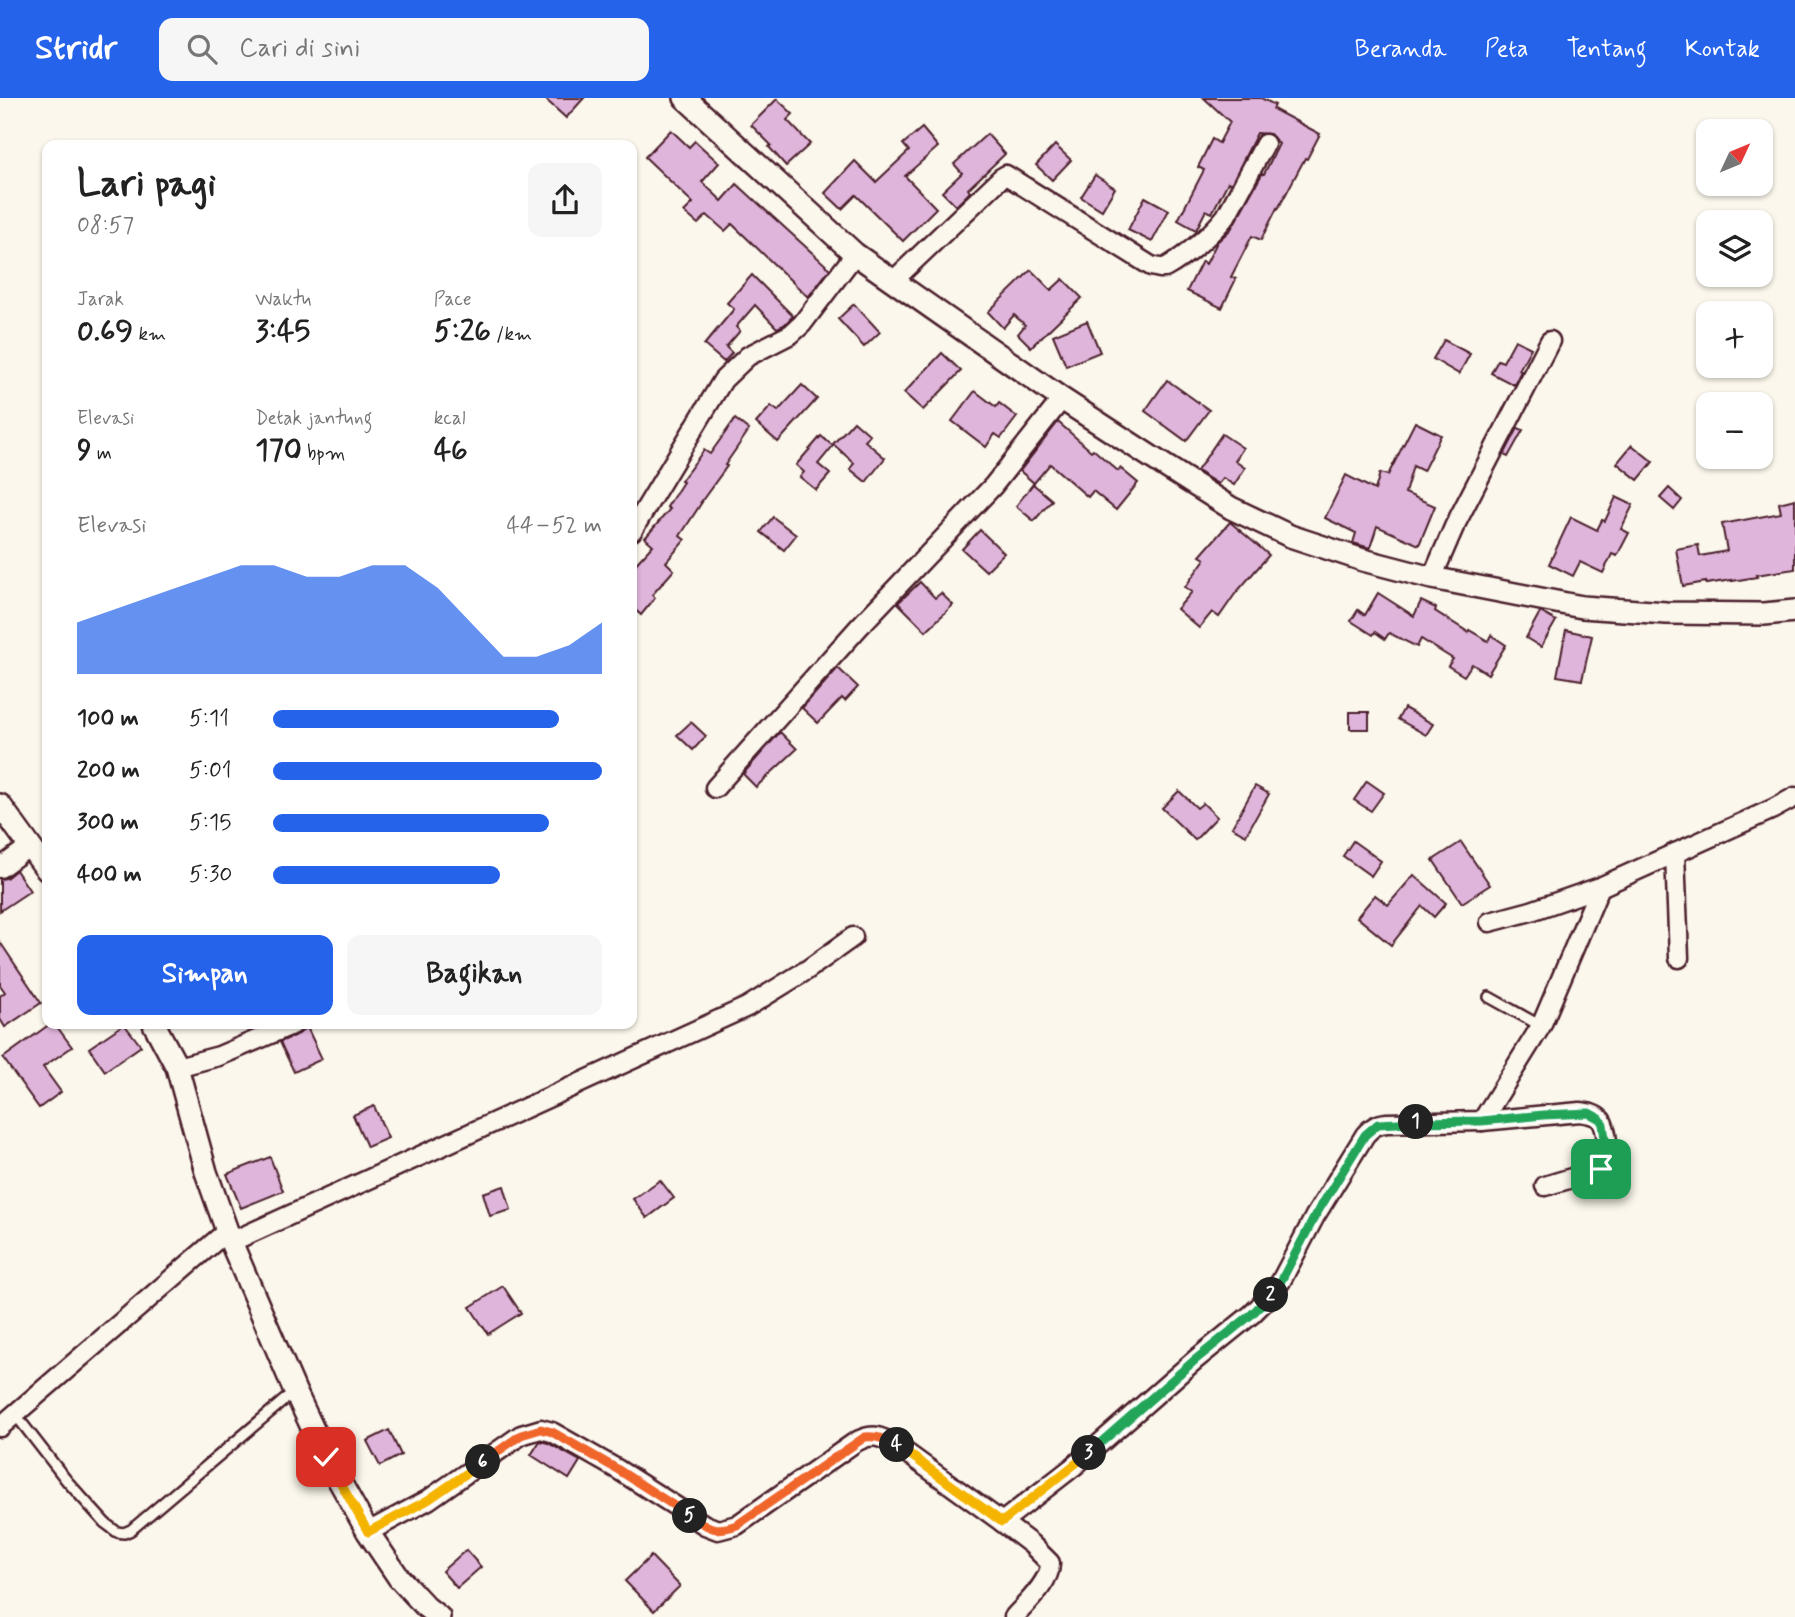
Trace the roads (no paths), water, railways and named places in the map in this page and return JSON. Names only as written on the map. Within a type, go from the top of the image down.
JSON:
[{"type":"street","points":[[685,98],[826,229],[892,281],[1062,399],[1231,508],[1290,536],[1363,561],[1432,578],[1582,607],[1666,613],[1764,614],[1795,611]]},
{"type":"street","points":[[892,281],[1006,176],[1151,266],[1165,268],[1211,233],[1226,216],[1265,144]]},
{"type":"street","points":[[637,523],[723,380],[748,356],[792,334],[855,254]]},
{"type":"street","points":[[1432,578],[1454,527],[1550,341]]},
{"type":"street","points":[[715,788],[859,627],[993,486],[1062,399]]},
{"type":"street","points":[[1490,922],[1600,887],[1795,797]]},
{"type":"street","points":[[0,805],[42,863]]},
{"type":"street","points":[[0,867],[30,846]]},
{"type":"street","points":[[1675,853],[1679,958]]},
{"type":"street","points":[[1482,1121],[1541,1026],[1600,887]]},
{"type":"street","points":[[0,1427],[229,1237],[747,1007],[807,970],[853,937]]},
{"type":"street","points":[[157,1029],[177,1067],[206,1172],[229,1237],[326,1457],[368,1532],[399,1578],[439,1617]]},
{"type":"street","points":[[177,1067],[219,1056],[282,1029]]},
{"type":"street","points":[[1002,1522],[1073,1467],[1270,1296],[1365,1135],[1378,1124],[1482,1121],[1580,1112],[1600,1119],[1606,1136],[1606,1165],[1545,1186]]},
{"type":"street","points":[[368,1532],[428,1500],[521,1435],[541,1429],[552,1432],[617,1469],[705,1525],[718,1530],[737,1525],[854,1443],[865,1437],[876,1436],[897,1446],[1002,1522],[1031,1544],[1050,1563],[1051,1570],[1046,1579],[1014,1617]]},
{"type":"lane","points":[[1489,998],[1541,1026]]},
{"type":"lane","points":[[15,1415],[105,1523],[117,1532],[124,1532],[131,1530],[295,1391]]}]
